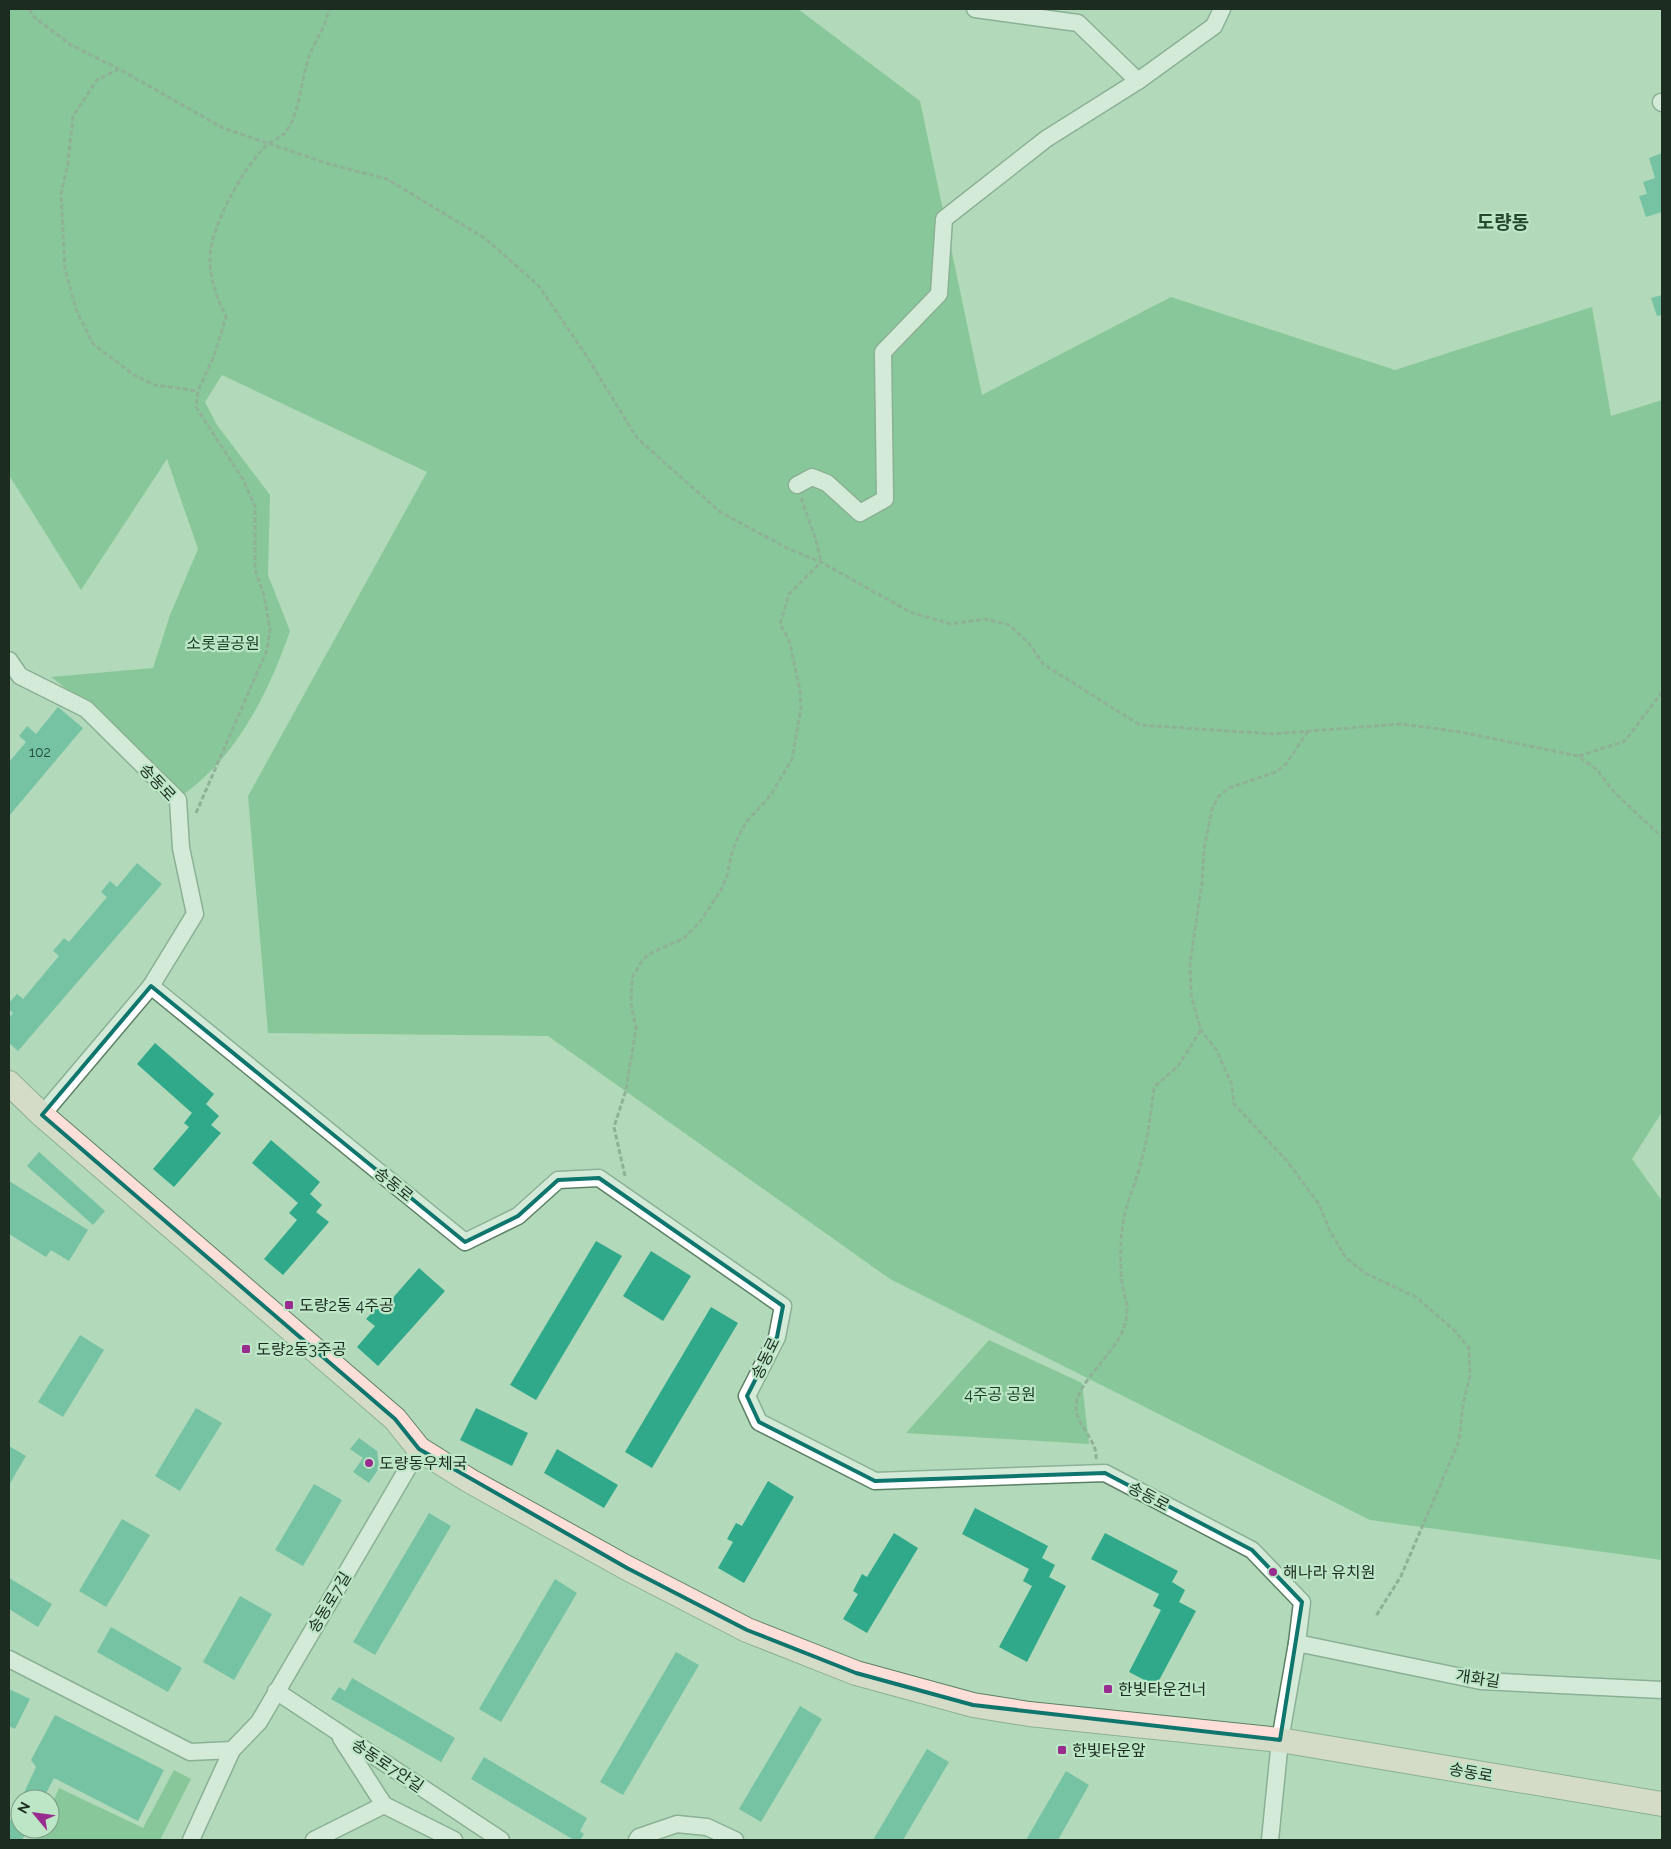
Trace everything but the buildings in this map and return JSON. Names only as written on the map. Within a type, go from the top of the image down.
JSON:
[{"type":"street","points":[[976,9],[1078,23],[1138,81]]},
{"type":"street","points":[[797,485],[812,477],[827,483],[860,513],[885,499],[883,352],[939,294],[944,219],[1046,139],[1138,81],[1214,26],[1222,9]]},
{"type":"street","name":"송동로","points":[[9,660],[20,676],[86,709],[178,800],[180,837],[195,914],[151,986],[42,1115]]},
{"type":"street","name":"송동로","points":[[151,986],[465,1242],[518,1216],[558,1180],[599,1178],[783,1306],[777,1337],[747,1396],[759,1422],[875,1481],[1106,1473],[1252,1550],[1302,1602],[1297,1643],[1280,1740],[1270,1840]]},
{"type":"street","name":"송동로","points":[[9,1083],[42,1115],[395,1419],[420,1449],[470,1481],[618,1563],[747,1630],[856,1673],[973,1705],[1029,1714],[1280,1740],[1662,1804]]},
{"type":"street","name":"송동로7길","points":[[190,1840],[232,1750],[258,1722],[420,1449]]},
{"type":"street","name":"개화길","points":[[1297,1643],[1481,1681],[1662,1690]]},
{"type":"street","points":[[9,1659],[190,1752],[232,1750]]},
{"type":"street","name":"송동로7안길","points":[[276,1691],[501,1840]]},
{"type":"street","points":[[337,1732],[384,1805],[454,1840]]},
{"type":"street","points":[[314,1840],[384,1805]]},
{"type":"street","points":[[637,1840],[639,1837],[677,1824],[707,1827],[735,1840]]},
{"type":"path","points":[[29,9],[35,18],[71,45],[119,69],[223,128],[268,144],[387,179],[486,240],[538,285],[586,355],[637,438],[720,512],[789,549],[821,562],[910,612],[950,624],[986,619],[1009,625],[1028,642],[1043,664],[1140,725],[1272,734],[1400,724],[1462,732],[1578,756],[1596,769],[1616,794],[1662,837]]},
{"type":"path","points":[[180,837],[194,818],[229,740],[267,650],[270,630],[264,594],[255,570],[256,507],[244,481],[196,407],[198,391],[214,356],[226,317],[215,294],[210,258],[221,216],[232,195],[250,165],[268,144],[284,133],[294,113],[309,55],[327,19],[329,9]]},
{"type":"path","points":[[119,69],[97,80],[73,116],[68,163],[60,194],[65,269],[76,309],[93,344],[134,374],[154,385],[198,391]]},
{"type":"path","points":[[797,485],[816,540],[821,562]]},
{"type":"path","points":[[626,1196],[623,1161],[614,1127],[626,1090],[636,1028],[631,1004],[632,978],[643,959],[653,952],[684,938],[700,922],[721,890],[727,876],[732,852],[740,833],[748,820],[770,796],[792,759],[801,709],[800,690],[789,640],[780,624],[788,594],[821,562]]},
{"type":"path","points":[[1578,756],[1624,741],[1662,692]]},
{"type":"path","points":[[1308,730],[1286,764],[1276,772],[1229,788],[1219,796],[1212,809],[1204,849],[1202,883],[1190,963],[1191,995],[1201,1030],[1217,1051],[1232,1085],[1234,1104],[1287,1161],[1319,1204],[1330,1230],[1346,1258],[1365,1273],[1416,1297],[1454,1330],[1469,1348],[1470,1376],[1463,1404],[1459,1441],[1401,1576],[1376,1616]]},
{"type":"path","points":[[1090,1474],[1096,1456],[1076,1406],[1079,1392],[1111,1352],[1123,1330],[1129,1306],[1122,1284],[1121,1270],[1125,1214],[1141,1162],[1151,1114],[1154,1087],[1178,1066],[1201,1030]]},
{"type":"highlighted area","points":[[151,986],[465,1242],[518,1216],[558,1180],[599,1178],[783,1306],[777,1337],[747,1396],[759,1422],[875,1481],[1105,1473],[1252,1550],[1302,1602],[1280,1740],[973,1705],[856,1673],[747,1630],[627,1568],[419,1449],[395,1419],[42,1115]]},
{"type":"green space","name":"소롯골공원","points":[[9,9],[798,9],[920,101],[982,395],[1171,297],[1395,370],[1592,307],[1611,416],[1662,400],[1662,1112],[1632,1159],[1662,1201],[1662,1560],[1370,1520],[890,1279],[548,1036],[268,1033],[248,796],[427,472],[222,375],[205,402],[217,425],[270,495],[268,575],[290,631],[272,677],[249,721],[220,761],[203,779],[184,794],[104,717],[51,677],[153,668],[170,615],[198,549],[167,459],[81,590],[9,475]]},
{"type":"green space","name":"4주공 공원","points":[[989,1340],[1082,1383],[1089,1444],[906,1433]]},
{"type":"green space","points":[[174,1770],[191,1779],[160,1840],[35,1840],[60,1839],[59,1788],[143,1828]]},
{"type":"place","name":"도량2동 4주공","points":[[289,1305]]},
{"type":"place","name":"도량2동3주공","points":[[246,1349]]},
{"type":"place","name":"도량동우체국","points":[[369,1463]]},
{"type":"place","name":"해나라 유치원","points":[[1273,1572]]},
{"type":"place","name":"한빛타운건너","points":[[1108,1689]]},
{"type":"place","name":"한빛타운앞","points":[[1062,1750]]},
{"type":"district","name":"도량동","points":[[1503,222]]}]
